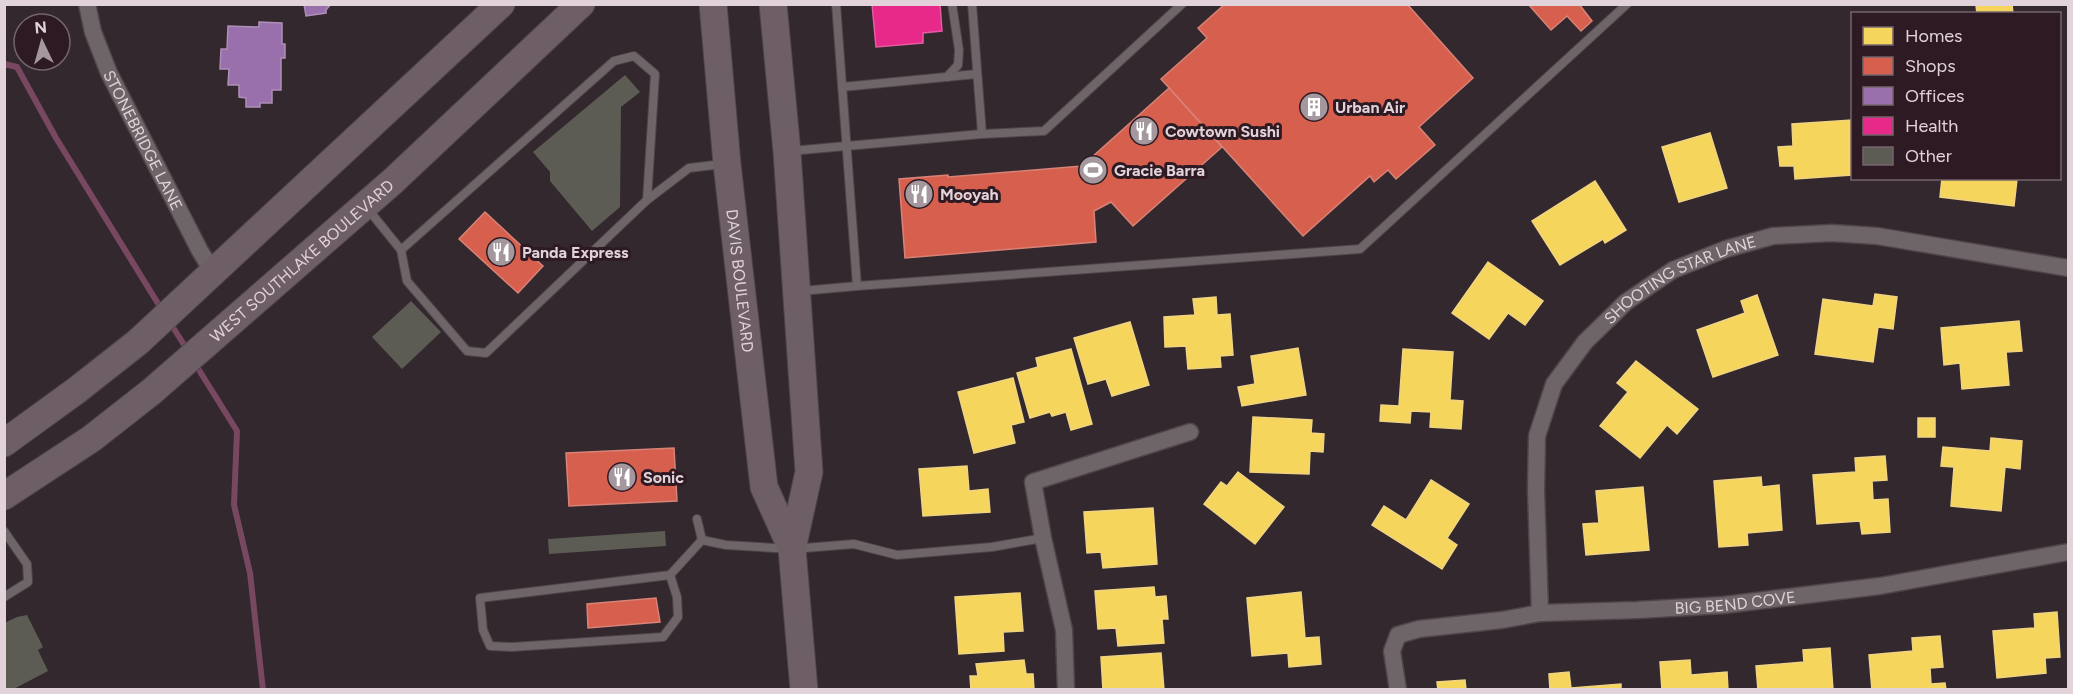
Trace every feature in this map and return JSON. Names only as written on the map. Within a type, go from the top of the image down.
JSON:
[{"type":"main road","points":[[4,443],[138,342],[501,4]]},
{"type":"main road","name":"WEST SOUTHLAKE BOULEVARD","points":[[4,496],[91,439],[151,392],[365,205],[581,4]]},
{"type":"main road","points":[[702,4],[714,17]]},
{"type":"main road","name":"DAVIS BOULEVARD","points":[[773,4],[797,291],[809,472],[792,549],[804,690]]},
{"type":"main road","name":"DAVIS BOULEVARD","points":[[714,17],[727,164],[764,487],[792,549]]},
{"type":"street","name":"STONEBRIDGE LANE","points":[[87,4],[93,32],[109,73],[200,251],[205,279]]},
{"type":"street","name":"SHOOTING STAR LANE","points":[[1540,613],[1536,490],[1537,436],[1554,384],[1585,342],[1626,302],[1673,270],[1726,249],[1773,236],[1832,233],[1877,236],[2068,268]]},
{"type":"street","points":[[1066,690],[1064,630],[1043,538],[1034,482],[1190,432]]},
{"type":"street","name":"BIG BEND COVE","points":[[1398,690],[1392,651],[1398,635],[1451,624],[1502,620],[1540,613],[1637,610],[1735,603],[1880,586],[2068,552]]},
{"type":"lane","points":[[836,4],[857,286]]},
{"type":"lane","points":[[947,77],[958,65],[959,50],[952,4]]},
{"type":"lane","points":[[972,4],[982,134]]},
{"type":"lane","points":[[786,152],[1044,130],[1182,4]]},
{"type":"lane","points":[[797,291],[1360,249],[1627,4]]},
{"type":"lane","points":[[401,250],[614,61],[634,56],[655,74],[647,200]]},
{"type":"lane","points":[[842,87],[977,74]]},
{"type":"lane","points":[[365,205],[401,250],[407,281],[467,351],[486,353],[647,200],[689,168],[727,164]]},
{"type":"lane","points":[[697,519],[702,540]]},
{"type":"lane","points":[[4,531],[27,564],[28,582],[4,597]]},
{"type":"lane","points":[[702,540],[726,545],[792,549],[854,544],[897,555],[992,547],[1043,538]]},
{"type":"lane","points":[[670,575],[677,597],[678,617],[663,637],[512,647],[490,646],[483,630],[480,598],[670,575],[702,540]]},
{"type":"building: Homes","points":[[2012,4],[2013,12],[1977,12],[1976,5]]},
{"type":"building: Homes","points":[[1851,120],[1851,175],[1795,179],[1794,166],[1780,166],[1778,147],[1793,146],[1792,124]]},
{"type":"building: Homes","points":[[1710,133],[1727,188],[1679,202],[1662,147]]},
{"type":"building: Homes","points":[[1942,180],[2017,180],[2014,206],[1940,197]]},
{"type":"building: Homes","points":[[1595,181],[1626,230],[1605,243],[1603,239],[1560,265],[1532,221]]},
{"type":"building: Homes","points":[[1488,262],[1543,301],[1525,325],[1508,313],[1489,339],[1452,313]]},
{"type":"building: Homes","points":[[1875,294],[1897,297],[1893,329],[1878,327],[1873,362],[1815,354],[1823,299],[1873,306]]},
{"type":"building: Homes","points":[[1757,295],[1778,355],[1713,377],[1697,330],[1745,313],[1741,301]]},
{"type":"building: Homes","points":[[1216,297],[1217,315],[1230,314],[1233,355],[1220,356],[1221,367],[1188,369],[1186,346],[1165,347],[1164,317],[1195,315],[1193,299]]},
{"type":"building: Homes","points":[[2019,321],[2022,351],[2006,352],[2009,385],[1962,389],[1960,363],[1944,365],[1941,328]]},
{"type":"building: Homes","points":[[1130,322],[1149,385],[1112,396],[1106,379],[1088,384],[1074,338]]},
{"type":"building: Homes","points":[[1298,348],[1306,395],[1242,406],[1238,387],[1255,384],[1251,356]]},
{"type":"building: Homes","points":[[1071,349],[1092,424],[1071,430],[1066,412],[1052,416],[1050,412],[1030,418],[1017,373],[1038,367],[1036,358]]},
{"type":"building: Homes","points":[[1403,349],[1453,352],[1450,400],[1463,401],[1461,429],[1430,427],[1431,412],[1411,411],[1410,423],[1380,421],[1381,405],[1399,406]]},
{"type":"building: Homes","points":[[1636,361],[1698,409],[1677,434],[1667,425],[1640,458],[1600,426],[1628,392],[1617,383]]},
{"type":"building: Homes","points":[[1013,378],[1024,422],[1011,425],[1015,443],[974,453],[958,392]]},
{"type":"building: Homes","points":[[1253,417],[1312,420],[1311,433],[1324,434],[1323,452],[1310,451],[1309,474],[1250,472]]},
{"type":"building: Homes","points":[[1918,418],[1935,418],[1935,437],[1918,437]]},
{"type":"building: Homes","points":[[1991,438],[2022,441],[2020,469],[2005,467],[2001,511],[1951,506],[1954,467],[1941,466],[1943,447],[1990,451]]},
{"type":"building: Homes","points":[[1885,456],[1887,480],[1872,481],[1873,500],[1888,499],[1890,532],[1862,534],[1860,521],[1817,524],[1813,475],[1856,472],[1855,458]]},
{"type":"building: Homes","points":[[967,466],[969,491],[988,489],[990,512],[923,516],[919,469]]},
{"type":"building: Homes","points":[[1238,472],[1284,507],[1255,544],[1204,504],[1221,482],[1227,486]]},
{"type":"building: Homes","points":[[1761,477],[1762,487],[1779,485],[1782,530],[1747,533],[1748,545],[1719,547],[1714,481]]},
{"type":"building: Homes","points":[[1431,480],[1469,504],[1447,538],[1457,545],[1442,569],[1372,525],[1384,506],[1406,520]]},
{"type":"building: Homes","points":[[1643,487],[1649,550],[1586,555],[1583,524],[1599,523],[1596,491]]},
{"type":"building: Homes","points":[[1153,508],[1157,564],[1103,568],[1101,552],[1087,553],[1084,512]]},
{"type":"building: Homes","points":[[1154,587],[1155,597],[1166,596],[1168,619],[1162,619],[1164,643],[1118,646],[1116,628],[1098,629],[1095,591]]},
{"type":"building: Homes","points":[[1301,592],[1305,638],[1319,637],[1321,664],[1289,667],[1288,653],[1252,656],[1247,598]]},
{"type":"building: Homes","points":[[1020,593],[1023,631],[1003,632],[1004,651],[959,654],[955,597]]},
{"type":"building: Homes","points":[[2057,612],[2060,657],[2045,658],[2046,673],[1997,678],[1993,631],[2035,628],[2034,614]]},
{"type":"building: Homes","points":[[1940,636],[1943,667],[1930,668],[1931,684],[1945,683],[1946,690],[1872,690],[1869,655],[1913,651],[1912,638]]},
{"type":"building: Homes","points":[[1830,648],[1833,690],[1758,690],[1756,666],[1804,662],[1803,650]]},
{"type":"building: Homes","points":[[1161,653],[1164,690],[1103,690],[1101,657]]},
{"type":"building: Homes","points":[[1024,660],[1026,674],[1033,674],[1034,690],[971,690],[970,676],[978,676],[976,664]]},
{"type":"building: Homes","points":[[1690,660],[1691,675],[1727,672],[1728,690],[1662,690],[1660,662]]},
{"type":"building: Homes","points":[[1569,672],[1571,688],[1621,684],[1621,690],[1550,690],[1549,674]]},
{"type":"building: Homes","points":[[1465,680],[1466,690],[1438,690],[1437,682]]},
{"type":"building: Shops","name":"Urban Air","points":[[1225,4],[1407,4],[1473,78],[1419,127],[1435,145],[1396,179],[1388,170],[1374,182],[1370,176],[1303,236],[1161,79],[1207,38],[1198,28]]},
{"type":"building: Shops","points":[[1528,4],[1579,4],[1592,21],[1581,31],[1567,16],[1551,30]]},
{"type":"building: Shops","points":[[1169,88],[1222,147],[1133,226],[1111,202],[1094,211],[1096,242],[905,258],[899,179],[1082,166]]},
{"type":"building: Shops","name":"Panda Express","points":[[485,212],[543,266],[518,293],[459,239]]},
{"type":"building: Shops","name":"Sonic","points":[[674,448],[677,501],[569,506],[566,453]]},
{"type":"building: Shops","points":[[656,598],[660,622],[588,628],[587,604]]},
{"type":"building: Offices","points":[[304,4],[331,4],[326,13],[306,16]]},
{"type":"building: Offices","points":[[259,22],[282,23],[285,58],[281,58],[281,90],[272,90],[272,103],[260,103],[260,107],[246,107],[246,98],[239,97],[239,85],[228,85],[229,69],[220,69],[221,49],[227,49],[228,26],[259,27]]},
{"type":"building: Health","points":[[872,4],[940,4],[942,31],[923,33],[923,43],[876,47]]},
{"type":"building: Other","points":[[625,75],[640,92],[621,107],[620,207],[592,231],[550,181],[550,172],[533,152]]},
{"type":"building: Other","points":[[411,301],[441,332],[402,369],[372,337]]},
{"type":"building: Other","points":[[665,531],[666,546],[549,554],[548,539]]},
{"type":"building: Other","points":[[27,615],[43,647],[38,650],[48,671],[12,690],[4,690],[4,623]]},
{"type":"waterway","points":[[4,64],[17,67],[56,138],[162,310]]},
{"type":"waterway","points":[[169,321],[188,351]]},
{"type":"waterway","points":[[194,362],[237,431],[234,505],[250,573],[263,690]]},
{"type":"place","name":"Urban Air","points":[[1314,107]]},
{"type":"place","name":"Cowtown Sushi","points":[[1144,131]]},
{"type":"place","name":"Gracie Barra","points":[[1093,170]]},
{"type":"place","name":"Mooyah","points":[[919,194]]},
{"type":"place","name":"Panda Express","points":[[501,252]]},
{"type":"place","name":"Sonic","points":[[622,477]]}]
